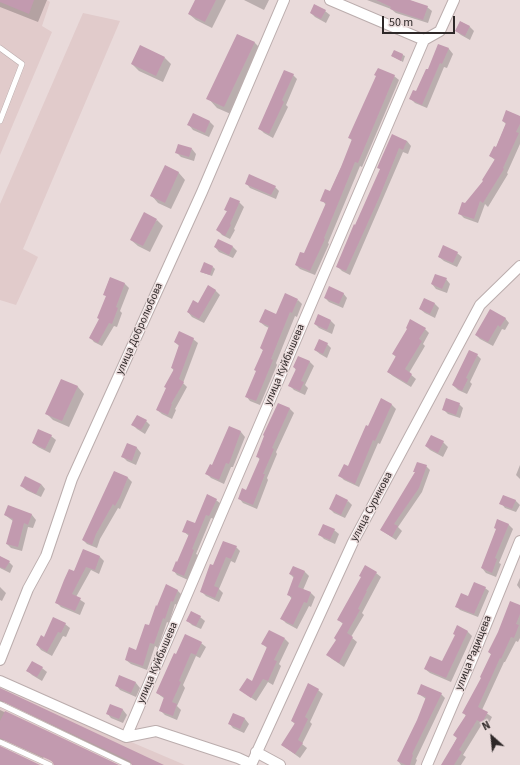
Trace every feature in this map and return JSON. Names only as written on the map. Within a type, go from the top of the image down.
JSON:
[{"type":"street","name":"улица Добролюбова","points":[[0,660],[28,589],[46,556],[72,479],[202,192],[284,0]]},
{"type":"street","points":[[330,0],[424,40],[440,31],[454,0]]},
{"type":"street","name":"улица Куйбышева","points":[[126,737],[424,40]]},
{"type":"street","name":"улица Сурикова","points":[[251,764],[353,542],[480,304],[520,266]]},
{"type":"street","name":"улица Радищева","points":[[427,765],[520,541]]},
{"type":"street","points":[[0,681],[126,737],[156,731],[238,758],[251,764]]},
{"type":"street","points":[[256,752],[280,765]]},
{"type":"lane","points":[[0,48],[22,64],[0,121]]},
{"type":"lane","points":[[0,704],[128,765]]},
{"type":"lane","points":[[0,742],[50,765]]},
{"type":"shaded area","points":[[0,0],[47,0],[50,2],[42,26],[52,32],[0,155]]},
{"type":"shaded area","points":[[83,13],[120,21],[23,249],[38,257],[16,305],[0,300],[0,204]]},
{"type":"shaded area","points":[[0,686],[185,765],[0,765]]},
{"type":"building","points":[[0,0],[34,0],[29,14],[0,2]]},
{"type":"building","points":[[195,0],[216,0],[205,22],[188,14]]},
{"type":"building","points":[[376,0],[410,0],[428,6],[423,20],[390,9],[391,7]]},
{"type":"building","points":[[314,4],[326,10],[321,19],[310,13]]},
{"type":"building","points":[[460,21],[470,26],[465,36],[455,31]]},
{"type":"building","points":[[237,34],[255,42],[224,107],[206,99]]},
{"type":"building","points":[[438,44],[449,48],[442,64],[440,63],[422,105],[409,99],[413,90],[416,91],[426,69],[428,69]]},
{"type":"building","points":[[140,45],[165,57],[156,76],[131,64]]},
{"type":"building","points":[[394,50],[403,54],[401,61],[391,56]]},
{"type":"building","points":[[378,68],[395,75],[358,163],[355,162],[324,238],[325,239],[310,271],[295,265],[300,252],[304,253],[326,203],[320,201],[325,189],[330,191],[341,167],[352,139],[348,138],[376,76],[374,75]]},
{"type":"building","points":[[284,70],[294,74],[282,100],[284,102],[269,134],[258,129]]},
{"type":"building","points":[[506,110],[520,116],[520,124],[516,132],[519,133],[503,168],[504,169],[483,203],[480,201],[474,219],[458,214],[462,202],[465,203],[483,181],[482,180],[495,159],[489,156],[494,146],[496,147],[506,123],[502,121]]},
{"type":"building","points":[[193,113],[210,121],[205,133],[187,125]]},
{"type":"building","points":[[392,134],[407,141],[403,150],[399,148],[379,198],[346,271],[336,267],[380,169],[377,168]]},
{"type":"building","points":[[178,144],[192,148],[189,157],[175,153]]},
{"type":"building","points":[[165,165],[179,172],[165,203],[150,196]]},
{"type":"building","points":[[249,174],[276,186],[271,195],[245,184]]},
{"type":"building","points":[[230,197],[240,201],[225,236],[216,230],[227,211],[224,210]]},
{"type":"building","points":[[144,212],[157,219],[143,246],[130,240]]},
{"type":"building","points":[[218,239],[233,246],[229,255],[214,247]]},
{"type":"building","points":[[443,245],[458,252],[453,263],[438,257]]},
{"type":"building","points":[[204,262],[213,266],[210,275],[200,272]]},
{"type":"building","points":[[435,274],[447,278],[442,289],[431,284]]},
{"type":"building","points":[[110,277],[125,283],[116,307],[118,308],[112,324],[109,323],[98,343],[89,338],[99,319],[97,318],[106,296],[103,295]]},
{"type":"building","points":[[208,285],[216,290],[199,319],[187,312],[193,300],[198,303]]},
{"type":"building","points":[[329,286],[344,293],[339,304],[324,298]]},
{"type":"building","points":[[285,293],[298,299],[292,313],[290,312],[271,359],[273,360],[256,401],[245,397],[256,371],[254,370],[263,350],[260,348],[269,326],[259,322],[265,309],[276,314]]},
{"type":"building","points":[[424,298],[435,303],[430,314],[419,309]]},
{"type":"building","points":[[490,309],[506,318],[500,327],[498,325],[488,342],[475,335]]},
{"type":"building","points":[[318,314],[331,320],[327,330],[314,324]]},
{"type":"building","points":[[410,319],[426,328],[419,339],[422,341],[405,369],[412,374],[407,383],[387,372],[396,356],[392,354],[407,329],[406,328]]},
{"type":"building","points":[[179,331],[194,338],[179,379],[184,382],[171,404],[168,415],[156,410],[166,388],[164,387],[174,369],[171,368],[179,345],[174,342]]},
{"type":"building","points":[[319,339],[328,343],[323,354],[314,350]]},
{"type":"building","points":[[469,350],[478,354],[466,378],[468,379],[462,391],[452,385]]},
{"type":"building","points":[[298,356],[310,361],[301,381],[304,382],[300,391],[288,386],[296,369],[293,367]]},
{"type":"building","points":[[61,379],[78,386],[62,421],[45,414]]},
{"type":"building","points":[[381,398],[392,404],[375,441],[373,440],[355,484],[338,476],[344,464],[348,466],[366,425],[368,426]]},
{"type":"building","points":[[446,398],[460,403],[456,415],[442,410]]},
{"type":"building","points":[[278,403],[290,408],[272,448],[274,449],[263,474],[265,474],[253,505],[238,499],[242,488],[246,490],[260,458],[256,457],[264,436],[263,435]]},
{"type":"building","points":[[137,415],[147,420],[141,430],[131,425]]},
{"type":"building","points":[[229,426],[241,431],[229,464],[226,463],[219,480],[205,474],[210,464],[212,465]]},
{"type":"building","points":[[38,429],[52,435],[45,449],[32,443]]},
{"type":"building","points":[[431,435],[444,441],[438,453],[425,446]]},
{"type":"building","points":[[127,443],[137,447],[132,461],[121,457]]},
{"type":"building","points":[[417,462],[427,465],[419,488],[394,524],[398,526],[392,537],[380,530],[415,472],[413,472]]},
{"type":"building","points":[[114,471],[128,477],[120,497],[115,506],[113,504],[96,534],[92,545],[82,540]]},
{"type":"building","points":[[25,476],[41,484],[36,494],[20,486]]},
{"type":"building","points":[[207,494],[217,499],[209,516],[206,515],[192,549],[194,550],[184,576],[172,571],[189,534],[182,532],[187,520],[195,523]]},
{"type":"building","points":[[336,494],[348,500],[341,515],[329,509]]},
{"type":"building","points":[[503,495],[516,500],[512,509],[499,504]]},
{"type":"building","points":[[8,505],[32,514],[28,525],[24,523],[18,547],[6,544],[13,519],[4,515]]},
{"type":"building","points":[[497,519],[509,524],[495,558],[497,559],[492,573],[481,568],[496,529],[494,528]]},
{"type":"building","points":[[323,524],[335,529],[330,540],[318,535]]},
{"type":"building","points":[[223,541],[237,546],[231,559],[226,557],[214,586],[219,588],[215,598],[200,592],[210,564],[213,565]]},
{"type":"building","points":[[83,549],[100,556],[95,570],[86,567],[72,594],[81,598],[75,611],[55,603],[69,569],[74,571]]},
{"type":"building","points":[[0,556],[10,561],[5,569],[0,567]]},
{"type":"building","points":[[365,565],[377,572],[366,591],[358,609],[360,610],[347,633],[353,637],[339,663],[326,655],[336,640],[334,638],[343,623],[337,620],[361,577],[359,576]]},
{"type":"building","points":[[293,566],[305,571],[298,587],[311,592],[307,603],[304,602],[293,625],[280,619],[292,597],[287,595],[294,576],[289,574]]},
{"type":"building","points":[[474,582],[486,587],[474,614],[455,607],[461,593],[468,596]]},
{"type":"building","points":[[166,584],[178,590],[173,602],[171,601],[165,619],[163,618],[154,644],[150,643],[143,666],[125,660],[129,647],[136,650],[145,624],[149,625]]},
{"type":"building","points":[[510,601],[520,605],[520,614],[516,624],[519,625],[514,638],[511,637],[501,659],[500,658],[478,707],[488,712],[482,723],[477,720],[459,750],[462,752],[454,765],[441,765],[457,738],[453,735],[466,715],[462,713],[481,678],[480,677],[491,654],[488,652],[498,632]]},
{"type":"building","points":[[191,611],[201,616],[196,626],[186,621]]},
{"type":"building","points":[[53,617],[66,623],[61,633],[58,632],[47,652],[36,645],[41,635],[44,637]]},
{"type":"building","points":[[457,625],[468,631],[446,678],[424,669],[430,656],[442,661],[455,635],[453,634]]},
{"type":"building","points":[[269,630],[285,638],[274,660],[277,661],[268,681],[263,679],[251,698],[239,690],[247,678],[252,681],[267,647],[261,644]]},
{"type":"building","points":[[185,634],[202,642],[196,655],[191,653],[179,681],[181,682],[172,702],[177,704],[173,716],[159,711],[164,697],[156,693],[174,653],[176,654]]},
{"type":"building","points":[[32,661],[43,667],[37,677],[26,671]]},
{"type":"building","points":[[119,675],[136,682],[131,693],[115,686]]},
{"type":"building","points":[[308,683],[319,689],[305,717],[308,719],[298,740],[303,743],[295,754],[281,745],[295,723],[291,721]]},
{"type":"building","points":[[421,684],[442,693],[412,754],[410,765],[406,765],[397,761],[417,720],[426,697],[417,694]]},
{"type":"building","points":[[0,688],[164,765],[132,765],[130,761],[0,700]]},
{"type":"building","points":[[110,704],[123,709],[119,719],[106,714]]},
{"type":"building","points":[[5,711],[119,765],[54,765],[52,761],[0,738],[0,721]]},
{"type":"building","points":[[233,713],[245,718],[240,729],[228,724]]},
{"type":"building","points":[[0,746],[40,765],[0,765]]}]
